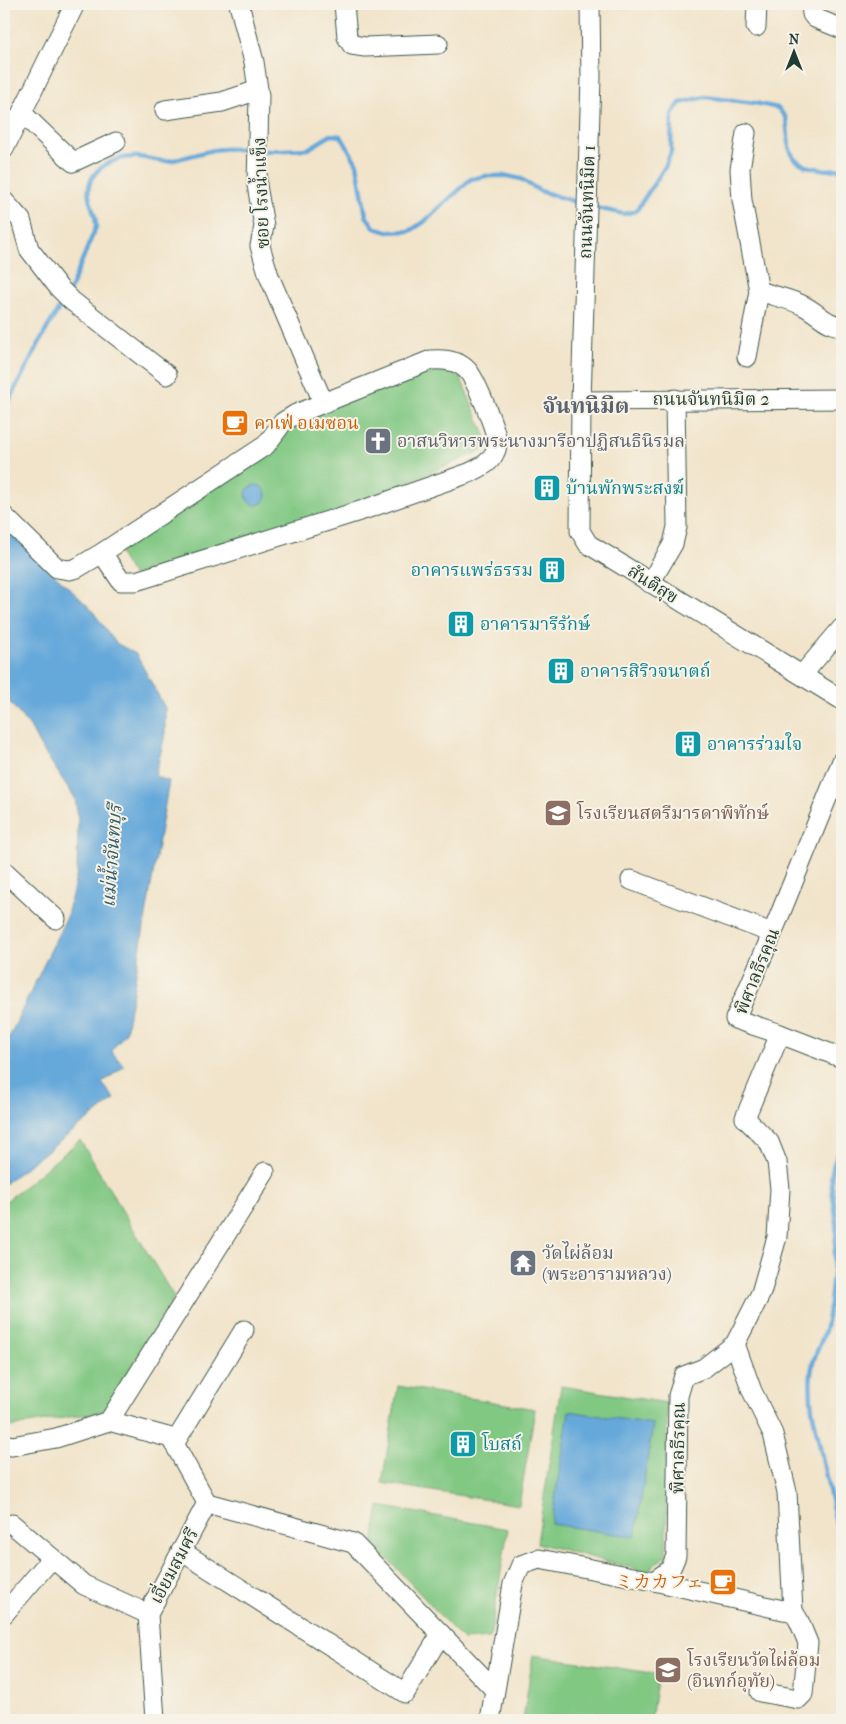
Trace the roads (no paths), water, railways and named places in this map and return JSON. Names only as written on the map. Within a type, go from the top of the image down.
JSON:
[{"type":"street","points":[[4,149],[75,4]]},
{"type":"street","name":"ซอย โรงน้ำแข็ง","points":[[239,4],[254,62],[258,90],[260,115],[257,185],[263,217],[260,246],[269,276],[323,402]]},
{"type":"street","points":[[344,4],[347,37],[352,45],[365,48],[438,44]]},
{"type":"street","name":"ถนนจันทนิมิต 1","points":[[580,401],[591,78],[590,4]]},
{"type":"street","points":[[756,27],[757,4]]},
{"type":"street","points":[[811,4],[812,14],[815,18],[842,29]]},
{"type":"street","points":[[165,110],[222,102],[258,90]]},
{"type":"street","points":[[22,113],[73,162],[116,142]]},
{"type":"street","points":[[746,133],[740,169],[742,200],[759,291],[747,357]]},
{"type":"street","points":[[4,201],[21,220],[29,249],[66,294],[167,375]]},
{"type":"street","points":[[759,291],[804,306],[821,319],[835,326],[842,326]]},
{"type":"street","points":[[4,516],[57,568],[70,570],[77,568],[266,445],[287,419],[323,402],[423,362],[450,360],[467,369],[473,378],[497,446],[492,459],[482,467],[448,481],[338,518],[132,582],[121,581],[102,553]]},
{"type":"street","points":[[650,583],[673,544],[677,527],[675,399]]},
{"type":"street","name":"ถนนจันทนิมิต 2","points":[[580,401],[842,399]]},
{"type":"street","name":"สันติสุข","points":[[580,401],[580,531],[588,544],[842,700]]},
{"type":"street","points":[[802,675],[842,628]]},
{"type":"street","name":"พิศาลธีรคุณ","points":[[654,1581],[670,1570],[676,1556],[678,1396],[684,1376],[704,1368],[735,1344],[761,1293],[777,1237],[780,1189],[777,1162],[770,1142],[745,1118],[780,1034],[732,1021],[772,933],[842,761]]},
{"type":"street","points":[[4,871],[56,918]]},
{"type":"street","points":[[631,880],[772,933]]},
{"type":"street","points":[[780,1034],[842,1058]]},
{"type":"street","points":[[109,1421],[265,1172]]},
{"type":"street","points":[[174,1444],[244,1330]]},
{"type":"street","points":[[735,1344],[752,1391],[773,1434],[787,1492],[792,1611],[799,1621],[808,1643],[803,1694],[798,1700],[760,1692]]},
{"type":"street","points":[[4,1444],[12,1446],[56,1438],[109,1421],[171,1438],[207,1502],[353,1543],[494,1689]]},
{"type":"street","name":"เอี่ยมสมศรี","points":[[154,1720],[148,1614],[207,1502]]},
{"type":"street","points":[[12,1524],[84,1585],[148,1614]]},
{"type":"street","points":[[181,1551],[406,1693],[441,1634]]},
{"type":"street","points":[[4,1614],[52,1558]]},
{"type":"street","points":[[490,1720],[513,1584],[521,1565],[539,1558],[792,1611]]},
{"type":"water","points":[[256,485],[263,488],[266,495],[263,502],[256,505],[249,502],[246,495],[249,488]]},
{"type":"water","name":"แม่น้ำจันทบุรี","points":[[4,526],[91,609],[116,643],[136,654],[165,708],[165,735],[155,776],[169,781],[126,1032],[111,1051],[124,1066],[102,1083],[115,1099],[4,1184],[4,1048],[67,916],[77,873],[78,819],[75,798],[30,727],[4,695]]},
{"type":"water","points":[[569,1411],[653,1424],[635,1537],[551,1524]]},
{"type":"waterway","points":[[592,207],[624,214],[636,211],[665,167],[671,152],[672,114],[680,103],[705,97],[755,103],[778,108],[786,118],[789,147],[794,159],[806,166],[826,170],[842,169]]},
{"type":"waterway","points":[[261,151],[308,149],[331,135],[341,136],[357,164],[366,216],[375,228],[388,232],[410,231],[424,222],[471,179],[486,176],[507,176],[521,179],[540,191],[582,204]]},
{"type":"waterway","points":[[69,292],[96,227],[95,215],[89,198],[89,186],[94,174],[104,165],[131,157],[167,161],[216,150],[254,150]]},
{"type":"waterway","points":[[4,410],[64,300]]},
{"type":"waterway","points":[[842,1147],[832,1170],[831,1181],[837,1224],[830,1304],[825,1332],[813,1363],[810,1386],[812,1409],[842,1552]]},
{"type":"place","name":"คาเฟ่ อเมซอน","points":[[235,423]]},
{"type":"place","name":"อาสนวิหารพระนางมารีอาปฏิสนธินิรมล","points":[[378,441]]},
{"type":"place","name":"บ้านพักพระสงฆ์","points":[[547,488]]},
{"type":"place","name":"อาคารแพร่ธรรม","points":[[552,570]]},
{"type":"place","name":"อาคารมารีรักษ์","points":[[461,624]]},
{"type":"place","name":"อาคารสิริวจนาตถ์","points":[[561,671]]},
{"type":"place","name":"อาคารร่วมใจ","points":[[688,744]]},
{"type":"place","name":"โรงเรียนสตรีมารดาพิทักษ์","points":[[558,813]]},
{"type":"place","name":"วัดไผ่ล้อม (พระอารามหลวง)","points":[[523,1263]]},
{"type":"place","name":"โบสถ์","points":[[463,1444]]},
{"type":"place","name":"ミカカフェ","points":[[723,1582]]},
{"type":"place","name":"โรงเรียนวัดไผ่ล้อม (อินทก์อุทัย)","points":[[668,1670]]},
{"type":"district","name":"จันทนิมิต","points":[[586,405]]}]
